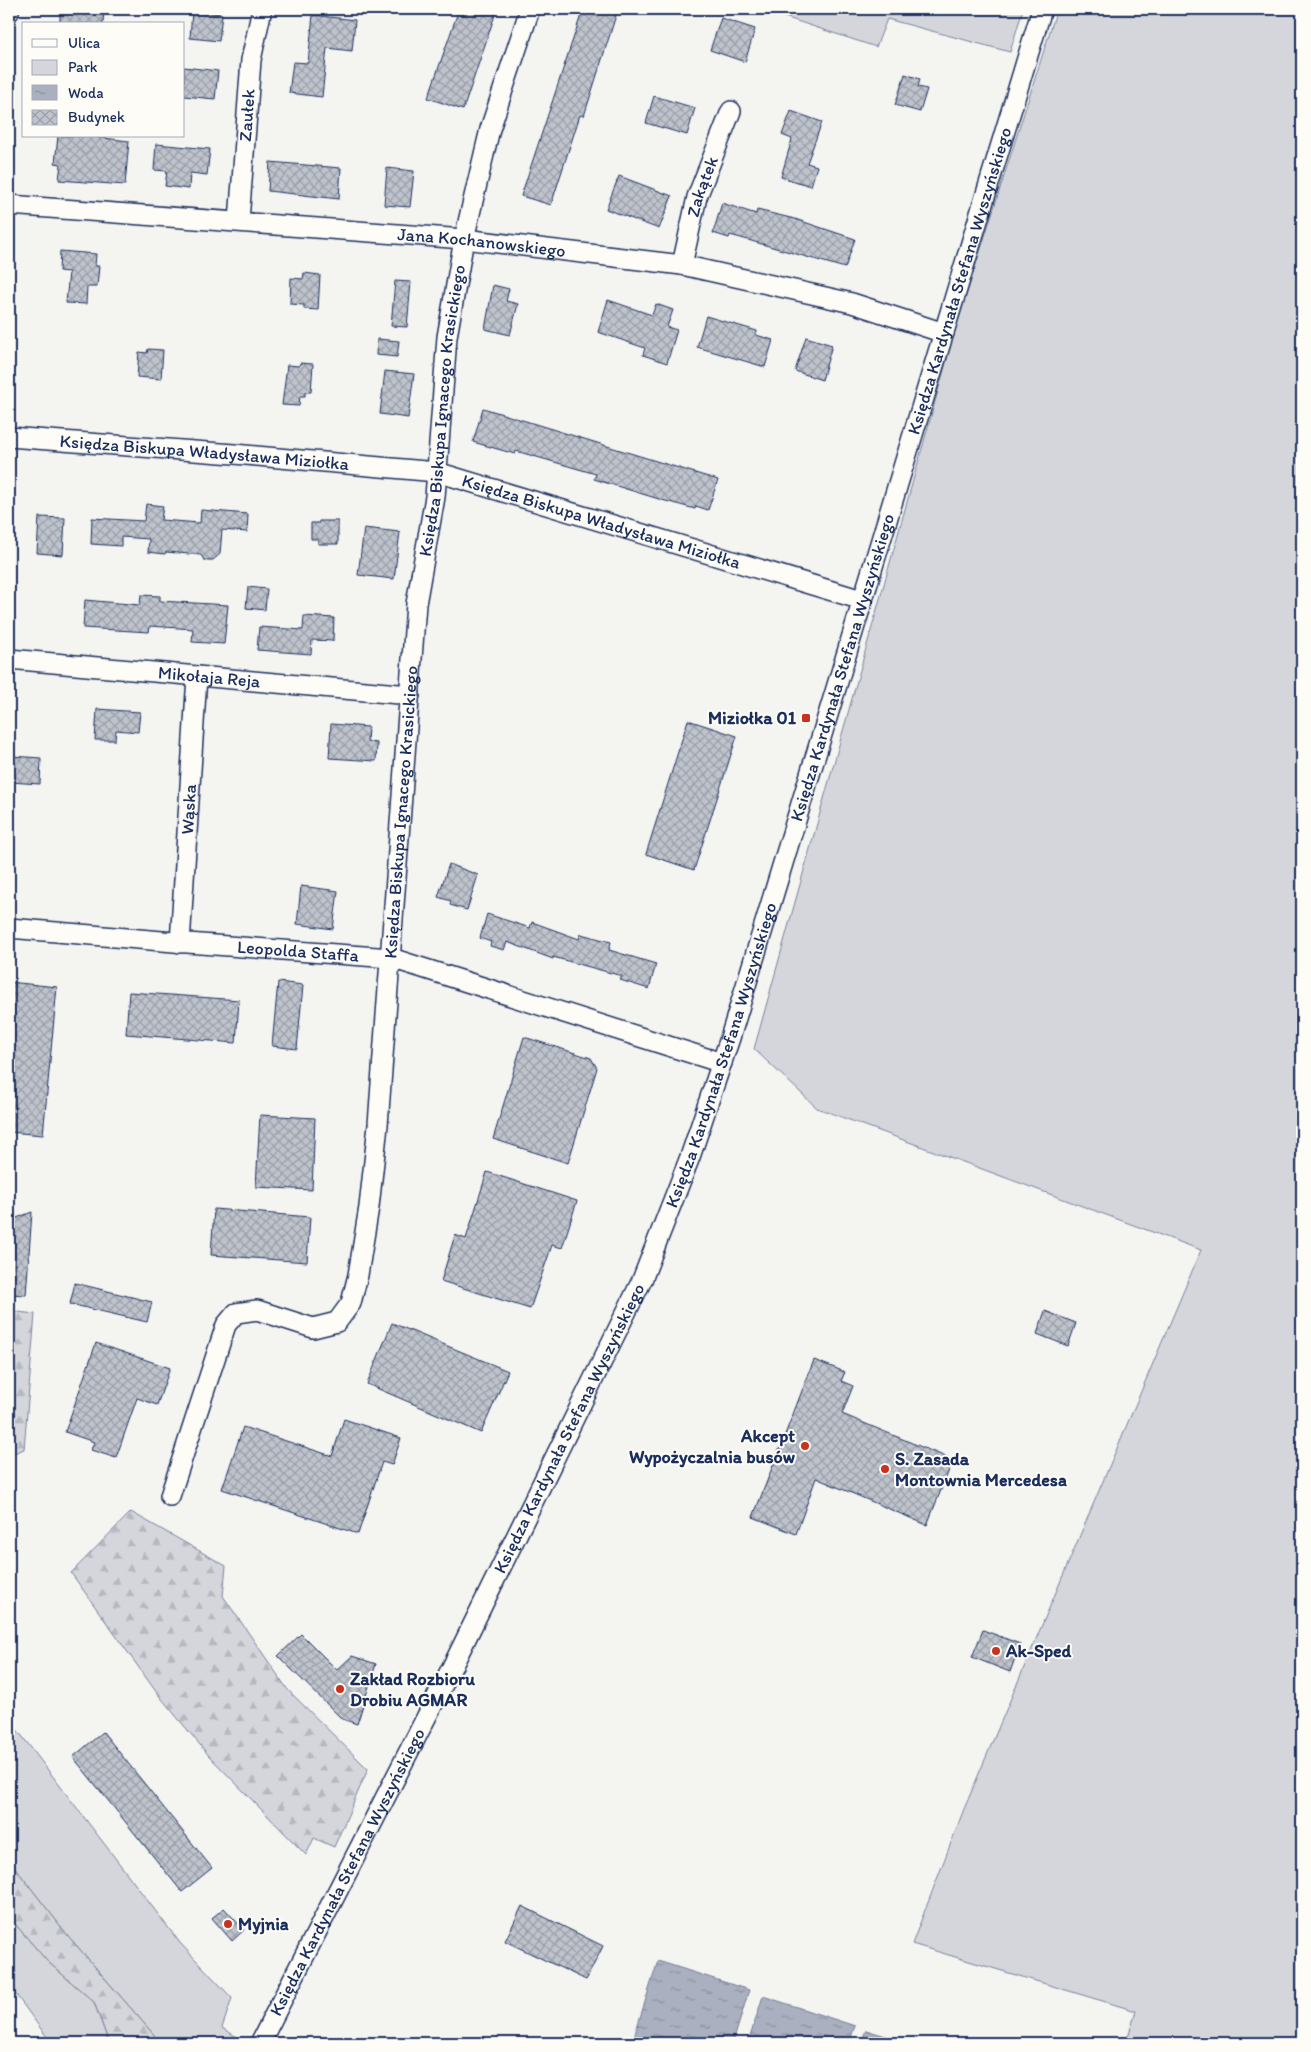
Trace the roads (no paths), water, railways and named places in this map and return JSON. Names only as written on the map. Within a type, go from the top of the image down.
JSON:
[{"type":"street","name":"Zaułek","points":[[239,221],[251,60],[262,9]]},
{"type":"street","name":"Księdza Biskupa Ignacego Krasickiego","points":[[170,1496],[226,1325],[236,1313],[257,1310],[313,1328],[337,1322],[351,1303],[358,1275],[369,1207],[391,958],[416,604],[435,497],[447,337],[464,239],[490,129],[530,9]]},
{"type":"street","name":"Księdza Kardynała Stefana Wyszyńskiego","points":[[260,2043],[456,1659],[642,1280],[690,1157],[722,1063],[1042,9]]},
{"type":"street","name":"Zakątek","points":[[682,265],[697,196],[731,111]]},
{"type":"street","name":"Jana Kochanowskiego","points":[[9,205],[464,239],[682,265],[852,303],[944,333]]},
{"type":"street","name":"Księdza Biskupa Władysława Miziołka","points":[[9,437],[437,472],[862,600]]},
{"type":"street","name":"Mikołaja Reja","points":[[9,659],[410,695]]},
{"type":"street","name":"Wąska","points":[[180,943],[197,676]]},
{"type":"street","name":"Leopolda Staffa","points":[[9,928],[180,943],[391,958],[722,1063]]},
{"type":"water","points":[[658,1961],[749,1990],[733,2043],[632,2043]]},
{"type":"water","points":[[763,1996],[855,2026],[849,2043],[748,2043]]},
{"type":"water","points":[[866,2030],[909,2043],[861,2043]]},
{"type":"place","name":"Miziołka 01","points":[[806,718]]},
{"type":"place","name":"Akcept Wypożyczalnia busów","points":[[805,1446]]},
{"type":"place","name":"S. Zasada Montownia Mercedesa","points":[[885,1469]]},
{"type":"place","name":"Ak-Sped","points":[[996,1651]]},
{"type":"place","name":"Zakład Rozbioru Drobiu AGMAR","points":[[340,1689]]},
{"type":"place","name":"Myjnia","points":[[228,1924]]}]
